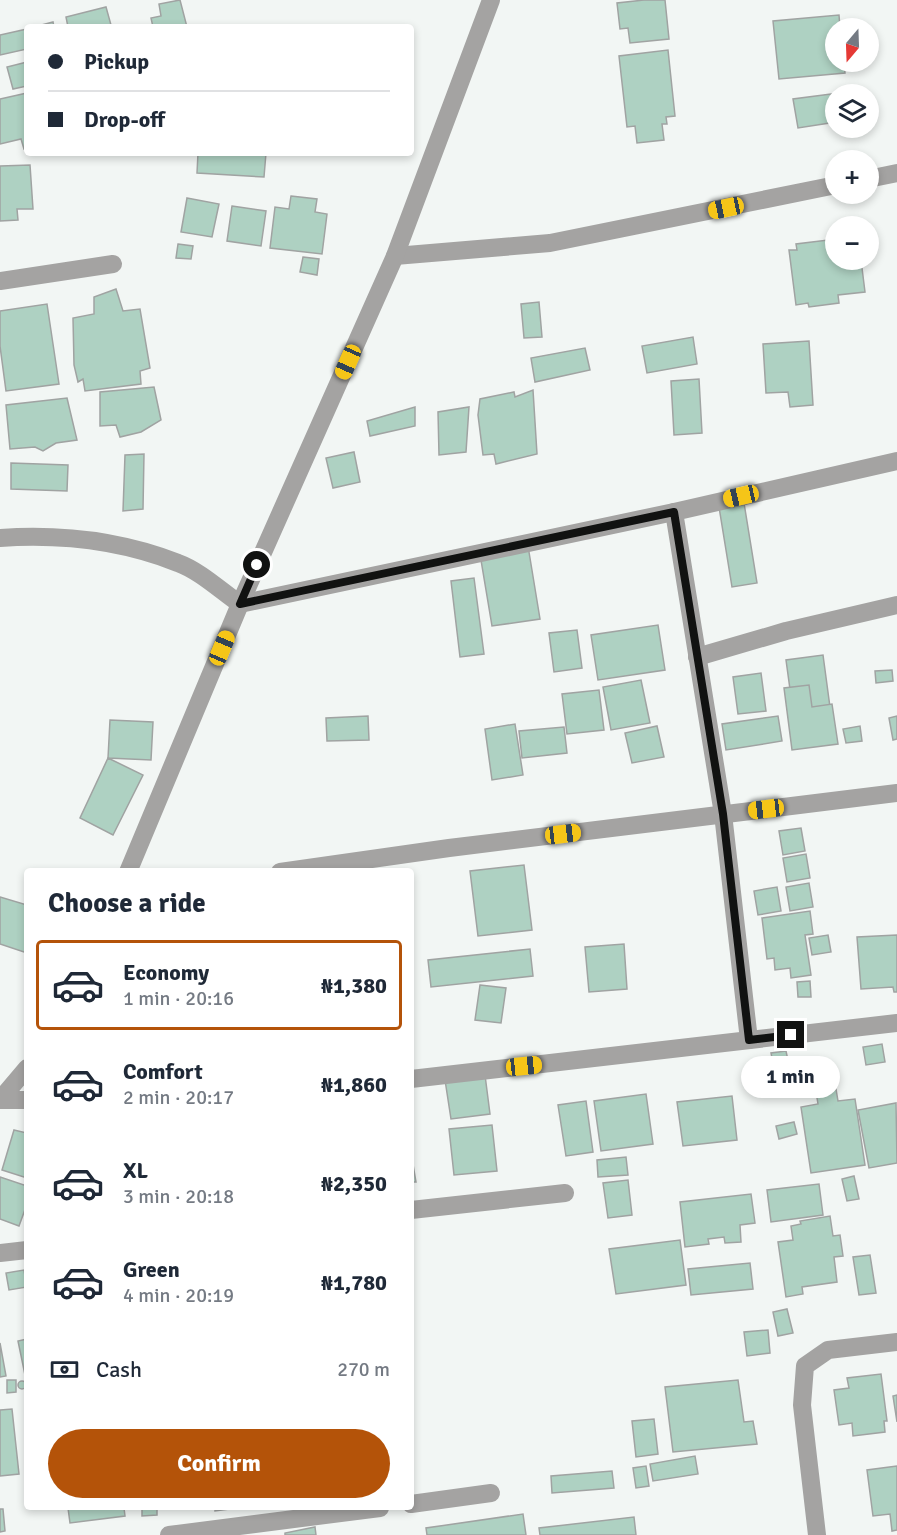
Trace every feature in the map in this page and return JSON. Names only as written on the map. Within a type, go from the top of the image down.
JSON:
[{"type":"street","points":[[130,868],[240,604],[395,256],[491,0]]},
{"type":"street","points":[[879,177],[897,173]]},
{"type":"street","points":[[395,256],[550,243],[825,187]]},
{"type":"street","points":[[0,281],[112,264]]},
{"type":"street","points":[[0,538],[46,535],[128,548],[180,564],[240,604],[674,512],[897,461]]},
{"type":"street","points":[[674,512],[723,814],[749,1040]]},
{"type":"street","points":[[697,657],[786,632],[897,605]]},
{"type":"street","points":[[311,868],[897,793]]},
{"type":"street","points":[[414,1079],[897,1023]]},
{"type":"street","points":[[0,1100],[24,1072]]},
{"type":"street","points":[[0,1100],[24,1100]]},
{"type":"street","points":[[414,1210],[565,1193]]},
{"type":"street","points":[[0,1253],[24,1250]]},
{"type":"street","points":[[817,1535],[802,1405],[805,1366],[828,1350],[897,1342]]},
{"type":"street","points":[[414,1504],[491,1493]]},
{"type":"street","points":[[169,1535],[365,1510]]},
{"type":"building","points":[[180,0],[186,24],[152,24],[151,18],[161,16],[159,4]]},
{"type":"building","points":[[665,0],[669,39],[630,43],[628,28],[620,29],[617,3]]},
{"type":"building","points":[[106,7],[111,24],[67,24],[66,17]]},
{"type":"building","points":[[839,15],[839,18],[825,18],[825,72],[845,73],[779,79],[773,21]]},
{"type":"building","points":[[24,30],[24,50],[0,55],[0,35]]},
{"type":"building","points":[[668,50],[675,116],[666,117],[667,124],[662,124],[664,140],[637,143],[635,126],[627,127],[619,56]]},
{"type":"building","points":[[24,63],[24,87],[13,89],[7,67]]},
{"type":"building","points":[[24,94],[24,149],[21,139],[0,144],[0,99]]},
{"type":"building","points":[[825,95],[825,124],[798,128],[793,99]]},
{"type":"building","points":[[198,156],[266,156],[264,177],[197,173]]},
{"type":"building","points":[[30,165],[33,209],[17,209],[18,220],[0,221],[0,166]]},
{"type":"building","points":[[291,196],[317,199],[315,212],[327,214],[322,254],[270,248],[275,207],[289,209]]},
{"type":"building","points":[[187,198],[219,204],[212,237],[181,232]]},
{"type":"building","points":[[232,206],[266,211],[261,246],[227,241]]},
{"type":"building","points":[[825,240],[825,270],[862,270],[865,292],[838,295],[839,303],[809,307],[808,303],[796,305],[789,250],[797,250],[796,244]]},
{"type":"building","points":[[178,244],[193,246],[191,259],[176,258]]},
{"type":"building","points":[[303,257],[319,259],[317,275],[300,272]]},
{"type":"building","points":[[116,289],[123,311],[140,309],[150,368],[140,371],[141,384],[85,391],[83,379],[78,382],[74,365],[73,318],[94,314],[94,297]]},
{"type":"building","points":[[539,302],[542,337],[524,338],[521,304]]},
{"type":"building","points":[[47,304],[59,384],[6,391],[0,346],[0,311]]},
{"type":"building","points":[[693,337],[697,364],[647,373],[642,346]]},
{"type":"building","points":[[809,341],[813,405],[790,407],[788,392],[766,393],[763,344]]},
{"type":"building","points":[[585,348],[590,370],[535,382],[531,358]]},
{"type":"building","points":[[699,379],[702,433],[674,435],[671,381]]},
{"type":"building","points":[[154,387],[161,420],[141,432],[120,437],[116,425],[100,426],[100,392]]},
{"type":"building","points":[[533,390],[537,454],[496,464],[494,454],[483,455],[478,415],[480,399],[514,392],[515,397]]},
{"type":"building","points":[[67,398],[77,440],[56,443],[43,451],[35,447],[10,449],[6,405]]},
{"type":"building","points":[[415,407],[415,426],[370,436],[367,421]]},
{"type":"building","points":[[469,407],[466,452],[439,455],[438,412]]},
{"type":"building","points":[[354,452],[360,482],[333,488],[326,458]]},
{"type":"building","points":[[144,454],[143,509],[123,511],[125,455]]},
{"type":"building","points":[[11,463],[68,465],[67,491],[11,489]]},
{"type":"building","points":[[744,503],[757,583],[732,587],[719,507]]},
{"type":"building","points":[[528,546],[540,619],[492,626],[480,554]]},
{"type":"building","points":[[474,578],[484,654],[460,657],[451,581]]},
{"type":"building","points":[[658,625],[665,670],[598,680],[591,635]]},
{"type":"building","points":[[577,630],[582,668],[554,672],[549,633]]},
{"type":"building","points":[[823,655],[832,722],[795,726],[786,660]]},
{"type":"building","points":[[892,670],[893,681],[876,683],[875,671]]},
{"type":"building","points":[[761,673],[766,711],[738,714],[733,677]]},
{"type":"building","points":[[641,680],[650,723],[611,730],[603,687]]},
{"type":"building","points":[[809,685],[812,707],[832,704],[838,744],[792,750],[784,688]]},
{"type":"building","points":[[599,690],[604,730],[567,734],[562,694]]},
{"type":"building","points":[[368,716],[369,740],[327,741],[326,718]]},
{"type":"building","points":[[778,716],[782,741],[726,750],[722,724]]},
{"type":"building","points":[[897,716],[897,739],[893,740],[889,718]]},
{"type":"building","points":[[110,720],[153,722],[151,760],[108,758]]},
{"type":"building","points":[[515,724],[523,775],[492,780],[485,729]]},
{"type":"building","points":[[657,726],[664,757],[632,763],[625,733]]},
{"type":"building","points":[[860,726],[862,741],[846,743],[843,729]]},
{"type":"building","points":[[564,727],[567,753],[522,758],[519,731]]},
{"type":"building","points":[[108,758],[143,775],[113,835],[80,818]]},
{"type":"building","points":[[801,828],[805,851],[783,855],[779,831]]},
{"type":"building","points":[[806,854],[810,878],[787,882],[783,858]]},
{"type":"building","points":[[524,865],[532,930],[478,936],[470,871]]},
{"type":"building","points":[[809,883],[813,907],[790,911],[786,887]]},
{"type":"building","points":[[777,887],[781,911],[758,915],[754,891]]},
{"type":"building","points":[[0,897],[24,904],[24,952],[0,944]]},
{"type":"building","points":[[810,911],[813,934],[805,935],[811,975],[791,978],[790,968],[775,970],[774,958],[767,959],[762,918]]},
{"type":"building","points":[[828,935],[831,952],[812,955],[809,938]]},
{"type":"building","points":[[897,935],[897,992],[894,992],[893,987],[861,989],[857,937]]},
{"type":"building","points":[[624,944],[627,989],[589,992],[585,947]]},
{"type":"building","points":[[530,949],[533,976],[431,987],[428,960]]},
{"type":"building","points":[[810,981],[811,997],[798,997],[797,982]]},
{"type":"building","points":[[480,985],[506,988],[501,1023],[475,1020]]},
{"type":"building","points":[[882,1044],[885,1062],[866,1065],[863,1047]]},
{"type":"building","points":[[786,1051],[790,1070],[775,1074],[771,1053]]},
{"type":"building","points":[[485,1075],[490,1114],[451,1119],[445,1080]]},
{"type":"building","points":[[836,1089],[838,1101],[855,1099],[865,1165],[811,1173],[801,1107],[818,1104],[816,1092]]},
{"type":"building","points":[[646,1094],[653,1144],[601,1151],[594,1101]]},
{"type":"building","points":[[732,1096],[737,1140],[683,1146],[677,1102]]},
{"type":"building","points":[[586,1101],[593,1152],[566,1156],[558,1105]]},
{"type":"building","points":[[896,1103],[897,1163],[869,1168],[858,1110]]},
{"type":"building","points":[[794,1122],[797,1134],[779,1139],[776,1126]]},
{"type":"building","points":[[492,1125],[497,1171],[454,1175],[449,1129]]},
{"type":"building","points":[[14,1130],[24,1132],[24,1177],[2,1170]]},
{"type":"building","points":[[626,1157],[628,1175],[598,1177],[597,1160]]},
{"type":"building","points":[[854,1176],[859,1199],[847,1201],[842,1179]]},
{"type":"building","points":[[0,1177],[24,1185],[24,1212],[19,1226],[0,1219]]},
{"type":"building","points":[[628,1180],[632,1215],[608,1218],[603,1183]]},
{"type":"building","points":[[819,1184],[823,1215],[771,1222],[767,1190]]},
{"type":"building","points":[[751,1194],[755,1223],[740,1225],[741,1242],[725,1243],[724,1237],[708,1239],[709,1244],[685,1247],[680,1202]]},
{"type":"building","points":[[830,1216],[833,1236],[840,1235],[843,1256],[834,1257],[837,1282],[802,1287],[803,1294],[786,1297],[778,1242],[793,1240],[791,1226],[801,1224],[800,1221]]},
{"type":"building","points":[[680,1240],[686,1285],[616,1294],[609,1249]]},
{"type":"building","points":[[870,1255],[876,1293],[859,1295],[853,1257]]},
{"type":"building","points":[[750,1263],[753,1289],[691,1295],[688,1269]]},
{"type":"building","points":[[24,1270],[24,1288],[9,1290],[6,1273]]},
{"type":"building","points":[[787,1309],[793,1333],[778,1336],[773,1312]]},
{"type":"building","points":[[768,1330],[770,1353],[747,1356],[744,1332]]},
{"type":"building","points":[[24,1340],[24,1370],[18,1341]]},
{"type":"building","points":[[0,1343],[6,1376],[0,1377]]},
{"type":"building","points":[[881,1374],[887,1421],[884,1421],[885,1432],[853,1436],[852,1423],[839,1425],[834,1390],[849,1388],[847,1378]]},
{"type":"building","points":[[7,1380],[16,1380],[16,1392],[7,1393]]},
{"type":"building","points":[[738,1380],[744,1422],[753,1421],[757,1444],[673,1452],[665,1387]]},
{"type":"building","points":[[22,1381],[24,1388],[22,1389],[18,1385]]},
{"type":"building","points":[[897,1395],[897,1422],[893,1396]]},
{"type":"building","points":[[12,1409],[19,1474],[0,1476],[0,1410]]},
{"type":"building","points":[[654,1419],[658,1454],[636,1457],[632,1421]]},
{"type":"building","points":[[695,1456],[698,1474],[653,1481],[650,1464]]},
{"type":"building","points":[[646,1466],[649,1486],[636,1488],[633,1468]]},
{"type":"building","points":[[897,1466],[897,1530],[892,1531],[890,1514],[873,1516],[867,1470]]},
{"type":"building","points":[[612,1471],[614,1488],[552,1493],[551,1476]]},
{"type":"building","points":[[0,1509],[3,1509],[5,1531],[0,1532]]},
{"type":"building","points":[[68,1510],[124,1510],[125,1516],[70,1523]]},
{"type":"building","points":[[142,1510],[157,1510],[157,1515],[142,1516]]},
{"type":"building","points":[[523,1514],[526,1535],[427,1535],[426,1528]]},
{"type":"building","points":[[634,1517],[636,1535],[540,1535],[539,1528]]},
{"type":"building","points":[[315,1527],[316,1535],[285,1535],[285,1533]]},
{"type":"route","points":[[257,565],[240,604],[674,512],[723,814],[749,1040],[791,1035]]}]
